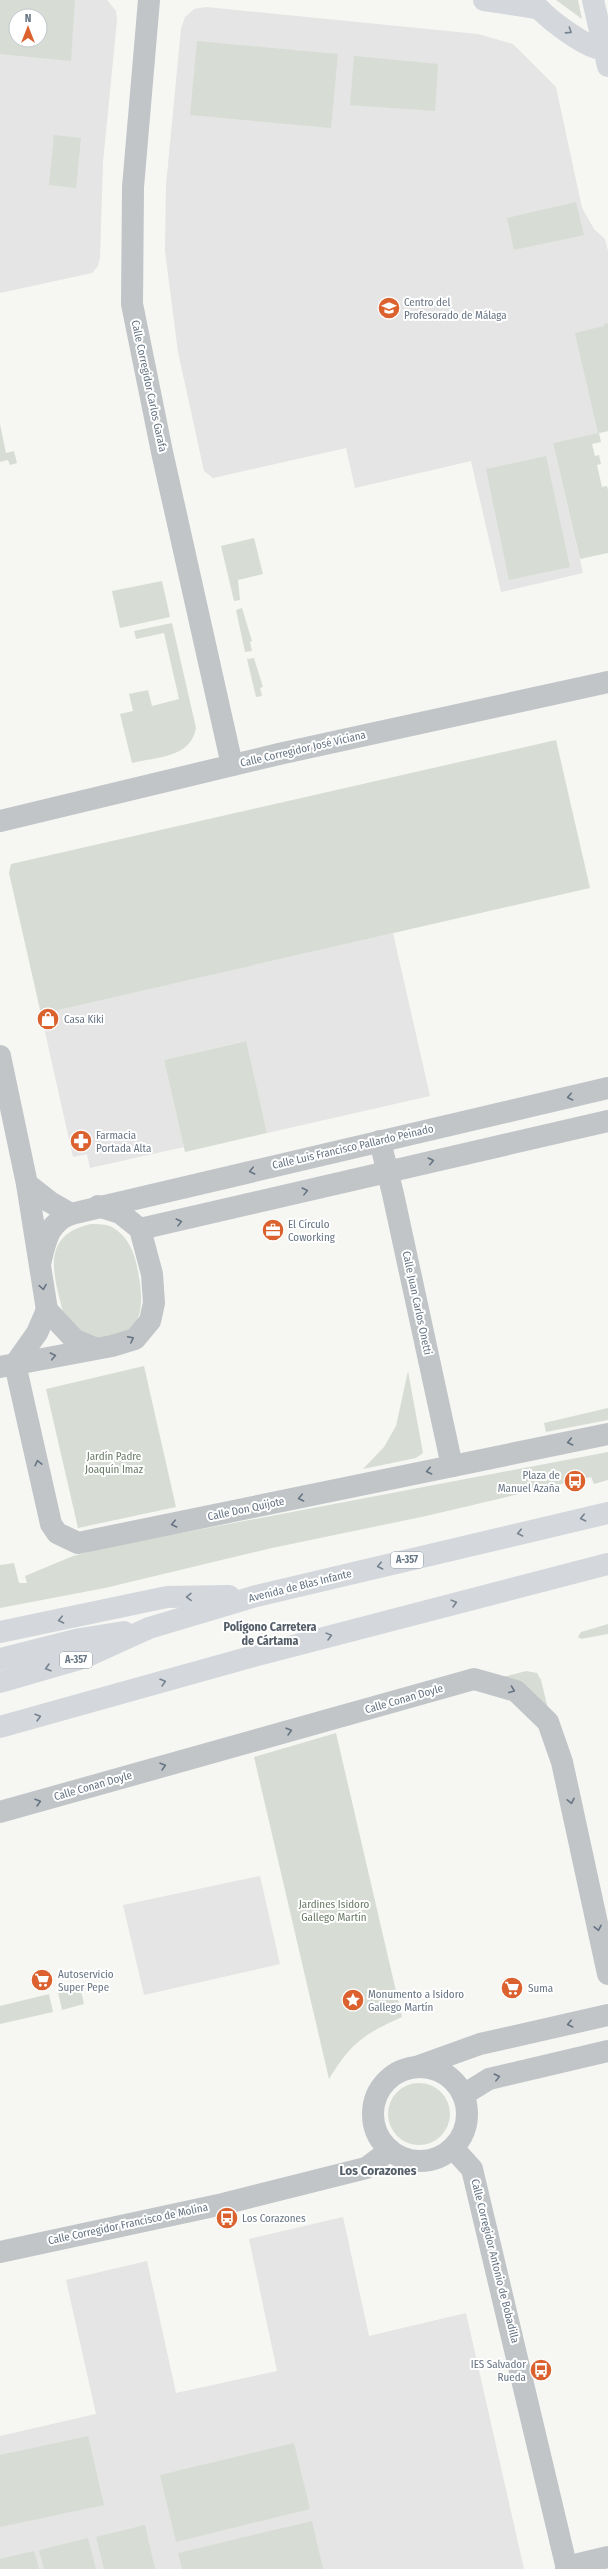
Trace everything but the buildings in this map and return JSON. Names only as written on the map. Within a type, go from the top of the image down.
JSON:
[{"type":"main road","points":[[484,0],[535,4],[587,44],[607,55]]},
{"type":"main road","points":[[593,0],[607,55]]},
{"type":"main road","name":"Avenida de Blas Infante","points":[[0,1682],[84,1658],[149,1628],[256,1596],[608,1513]]},
{"type":"main road","points":[[0,1727],[262,1654],[608,1564]]},
{"type":"main road","points":[[0,1632],[167,1597],[256,1596]]},
{"type":"main road","points":[[0,1659],[80,1638],[149,1628]]},
{"type":"street","name":"Calle Corregidor Carlos Garafa","points":[[149,0],[133,186],[132,304],[162,452],[232,765]]},
{"type":"street","name":"Calle Corregidor José Viciana","points":[[0,821],[232,765],[608,682]]},
{"type":"street","points":[[0,1056],[27,1184],[47,1310],[37,1333],[7,1365]]},
{"type":"street","name":"Calle Luis Francisco Pallardo Peinado","points":[[98,1206],[608,1088]]},
{"type":"street","points":[[140,1229],[608,1121]]},
{"type":"street","name":"Calle Juan Carlos Onetti","points":[[380,1141],[388,1171],[452,1466]]},
{"type":"street","points":[[27,1184],[50,1202],[70,1214]]},
{"type":"street","points":[[7,1365],[94,1348],[112,1346],[135,1339],[150,1322],[154,1303],[152,1274],[140,1229],[120,1213],[98,1206],[61,1217],[48,1233],[40,1264]]},
{"type":"street","points":[[47,1310],[75,1340],[94,1348]]},
{"type":"street","name":"Calle Don Quijote","points":[[7,1365],[51,1524],[57,1533],[78,1542],[608,1434]]},
{"type":"street","name":"Calle Conan Doyle","points":[[0,1812],[474,1679],[516,1691],[548,1722],[562,1762],[608,1974]]},
{"type":"street","points":[[416,2067],[431,2068],[444,2074],[455,2083],[463,2095],[467,2109],[466,2123],[462,2136],[453,2148],[442,2156],[429,2160],[415,2161],[402,2157],[390,2150],[380,2139],[374,2127],[373,2112],[375,2099],[382,2087],[391,2077],[403,2070],[416,2067],[480,2044],[608,2015]]},
{"type":"street","points":[[463,2095],[489,2079],[608,2051]]},
{"type":"street","name":"Calle Corregidor Antonio de Bobadilla","points":[[453,2148],[472,2169],[566,2568]]},
{"type":"street","name":"Calle Corregidor Francisco de Molina","points":[[0,2252],[223,2204],[366,2168],[390,2150]]},
{"type":"street","points":[[566,2568],[608,2557]]},
{"type":"shaded area","points":[[0,0],[107,0],[116,11],[117,20],[103,162],[100,257],[98,266],[92,273],[0,293]]},
{"type":"shaded area","name":"Centro del Profesorado de Málaga","points":[[206,7],[478,34],[513,44],[556,87],[582,208],[594,229],[605,239],[608,251],[608,431],[553,443],[583,573],[501,592],[471,461],[355,488],[346,448],[213,478],[204,471],[178,352],[165,251],[166,185],[181,29],[185,17],[194,9]]},
{"type":"shaded area","points":[[393,933],[430,1096],[267,1133],[245,1041],[164,1060],[184,1147],[90,1168],[87,1154],[73,1157],[41,1014]]},
{"type":"shaded area","points":[[260,1876],[280,1964],[144,1995],[123,1905]]},
{"type":"shaded area","points":[[343,2217],[369,2336],[466,2313],[524,2569],[0,2569],[0,2436],[96,2414],[66,2280],[147,2261],[176,2393],[277,2371],[249,2239]]},
{"type":"green space","points":[[0,0],[75,0],[71,61],[0,54]]},
{"type":"green space","points":[[556,0],[578,0],[582,19]]},
{"type":"green space","points":[[197,41],[338,54],[331,128],[190,115]]},
{"type":"green space","points":[[354,56],[438,64],[435,111],[350,105]]},
{"type":"green space","points":[[54,135],[81,138],[76,188],[49,185]]},
{"type":"green space","points":[[576,202],[584,235],[514,250],[507,218]]},
{"type":"green space","points":[[608,323],[608,431],[599,433],[601,442],[592,444],[595,456],[599,455],[601,464],[597,465],[602,487],[607,486],[608,490],[608,553],[580,559],[553,443],[598,433],[575,333],[604,326],[604,324]]},
{"type":"green space","points":[[0,424],[6,453],[14,451],[17,463],[10,465],[8,460],[0,462]]},
{"type":"green space","points":[[546,456],[570,567],[509,580],[486,469]]},
{"type":"green space","points":[[254,538],[263,574],[238,580],[240,600],[234,601],[221,546]]},
{"type":"green space","points":[[162,581],[170,617],[120,628],[112,591]]},
{"type":"green space","points":[[242,608],[252,641],[250,642],[252,651],[245,652],[236,610]]},
{"type":"green space","points":[[172,623],[196,728],[193,738],[180,751],[161,757],[132,763],[120,714],[133,711],[129,694],[148,690],[152,706],[179,699],[164,633],[136,639],[134,631]]},
{"type":"green space","points":[[254,658],[263,687],[260,688],[262,696],[256,697],[247,659]]},
{"type":"green space","points":[[556,740],[590,888],[41,1014],[9,873],[11,864]]},
{"type":"green space","points":[[246,1041],[267,1133],[185,1152],[164,1060]]},
{"type":"green space","points":[[91,1224],[112,1227],[124,1237],[132,1249],[136,1263],[141,1288],[138,1318],[134,1325],[127,1331],[118,1335],[90,1338],[65,1320],[55,1276],[54,1262],[56,1249],[62,1239],[74,1230]]},
{"type":"green space","name":"Jardín Padre Joaquín Imaz","points":[[144,1366],[176,1507],[78,1528],[46,1389]]},
{"type":"green space","points":[[408,1371],[423,1453],[416,1458],[363,1469],[384,1447],[396,1426]]},
{"type":"green space","points":[[608,1408],[608,1420],[546,1432],[544,1423]]},
{"type":"green space","points":[[608,1452],[608,1480],[594,1484],[591,1477],[426,1516],[272,1548],[105,1588],[0,1608],[0,1565],[14,1563],[19,1583],[27,1583],[25,1576],[73,1556],[107,1547]]},
{"type":"green space","points":[[608,1624],[608,1634],[581,1639],[578,1637],[581,1632]]},
{"type":"green space","points":[[526,1671],[537,1673],[541,1680],[548,1709],[503,1677]]},
{"type":"green space","name":"Jardines Isidoro Gallego Martín","points":[[336,1733],[402,2017],[378,2029],[360,2041],[344,2057],[329,2079],[254,1757]]},
{"type":"green space","points":[[80,1987],[84,2004],[62,2010],[58,1992]]},
{"type":"green space","points":[[49,1994],[53,2012],[0,2024],[0,2006]]},
{"type":"green space","points":[[419,2083],[431,2085],[441,2092],[448,2102],[450,2114],[448,2126],[441,2136],[431,2143],[419,2145],[407,2143],[397,2136],[390,2126],[388,2114],[390,2102],[397,2092],[407,2085]]},
{"type":"green space","points":[[88,2436],[104,2505],[0,2527],[0,2455]]},
{"type":"green space","points":[[294,2443],[310,2509],[176,2542],[160,2475]]},
{"type":"green space","points":[[312,2521],[323,2569],[182,2569],[178,2553]]},
{"type":"green space","points":[[145,2525],[155,2569],[104,2569],[96,2537]]},
{"type":"green space","points":[[88,2538],[96,2569],[44,2569],[39,2550]]},
{"type":"green space","points":[[34,2551],[39,2569],[0,2569],[0,2559]]},
{"type":"place","name":"Centro del Profesorado de Málaga","points":[[389,308]]},
{"type":"place","name":"Casa Kiki","points":[[48,1019]]},
{"type":"place","name":"Farmacia Portada Alta","points":[[81,1141]]},
{"type":"place","name":"El Círculo Coworking","points":[[273,1230]]},
{"type":"place","name":"Plaza de Manuel Azaña","points":[[575,1481]]},
{"type":"place","name":"Autoservicio Super Pepe","points":[[42,1980]]},
{"type":"place","name":"Suma","points":[[512,1988]]},
{"type":"place","name":"Monumento a Isidoro Gallego Martín","points":[[353,2000]]},
{"type":"place","name":"Los Corazones","points":[[227,2218]]},
{"type":"place","name":"IES Salvador Rueda","points":[[541,2370]]},
{"type":"district","name":"Polígono Carretera de Cártama","points":[[270,1634]]},
{"type":"district","name":"Los Corazones","points":[[378,2170]]}]
